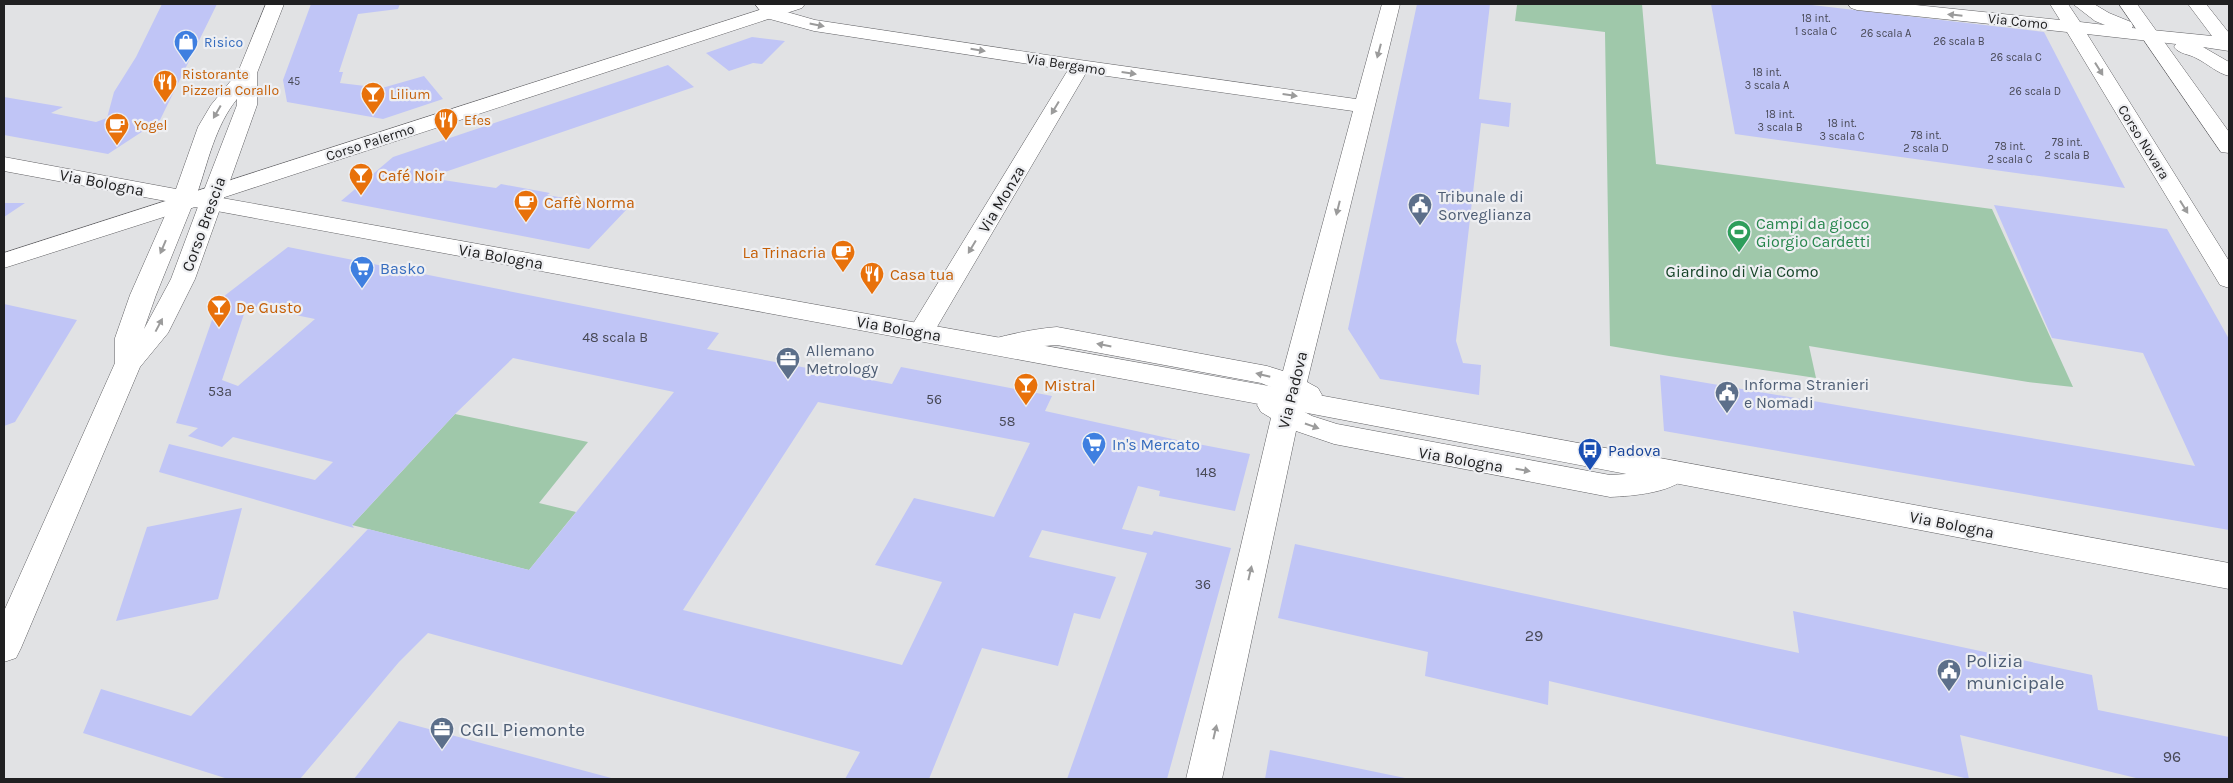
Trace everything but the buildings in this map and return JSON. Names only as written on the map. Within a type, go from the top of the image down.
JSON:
[{"type":"street","name":"Corso Brescia","points":[[4,648],[128,363],[155,333],[178,290],[196,198],[218,108],[247,73],[275,4]]},
{"type":"street","name":"Corso Palermo","points":[[4,260],[768,8],[794,4]]},
{"type":"street","name":"Via Padova","points":[[1204,779],[1292,391],[1391,4]]},
{"type":"street","name":"Via Como","points":[[1856,4],[2149,36]]},
{"type":"street","name":"Corso Novara","points":[[2059,4],[2229,280]]},
{"type":"street","points":[[2082,4],[2102,17],[2149,36],[2202,53],[2229,70]]},
{"type":"street","points":[[2128,4],[2229,147]]},
{"type":"street","points":[[2197,4],[2229,45]]},
{"type":"street","name":"Via Bergamo","points":[[768,8],[814,25],[1080,66],[1364,106]]},
{"type":"street","points":[[2149,36],[2229,45]]},
{"type":"street","name":"Via Monza","points":[[921,332],[1080,66]]},
{"type":"street","name":"Corso Brescia","points":[[196,198],[247,105],[247,73]]},
{"type":"street","name":"Via Bologna","points":[[4,164],[1255,393],[1292,391],[1334,434],[1372,443],[1610,486],[1644,484],[1675,472]]},
{"type":"street","name":"Via Bologna","points":[[998,346],[1031,338],[1057,336],[1267,376],[1322,406],[2229,576]]},
{"type":"green space","name":"Giardino di Via Como","points":[[1511,4],[1642,4],[1656,164],[1992,209],[2073,387],[2028,382],[1809,346],[1816,378],[1610,346],[1605,32],[1515,21],[1517,5]]},
{"type":"green space","points":[[455,414],[588,442],[539,503],[576,512],[529,570],[352,525]]},
{"type":"place","name":"Risico","points":[[186,63]]},
{"type":"place","name":"Ristorante Pizzeria Corallo","points":[[165,103]]},
{"type":"place","name":"Lilium","points":[[373,115]]},
{"type":"place","name":"Efes","points":[[446,141]]},
{"type":"place","name":"Yogel","points":[[117,146]]},
{"type":"place","name":"Café Noir","points":[[361,196]]},
{"type":"place","name":"Caffè Norma","points":[[526,223]]},
{"type":"place","name":"Tribunale di Sorveglianza","points":[[1420,226]]},
{"type":"place","name":"Campi da gioco Giorgio Cardetti","points":[[1739,253]]},
{"type":"place","name":"La Trinacria","points":[[843,273]]},
{"type":"place","name":"Basko","points":[[362,289]]},
{"type":"place","name":"Casa tua","points":[[872,295]]},
{"type":"place","name":"De Gusto","points":[[219,328]]},
{"type":"place","name":"Allemano Metrology","points":[[788,380]]},
{"type":"place","name":"Mistral","points":[[1026,406]]},
{"type":"place","name":"Informa Stranieri e Nomadi","points":[[1727,414]]},
{"type":"place","name":"In's Mercato","points":[[1094,465]]},
{"type":"place","name":"Padova","points":[[1590,471]]},
{"type":"place","name":"Polizia municipale","points":[[1949,692]]},
{"type":"place","name":"CGIL Piemonte","points":[[442,750]]}]
